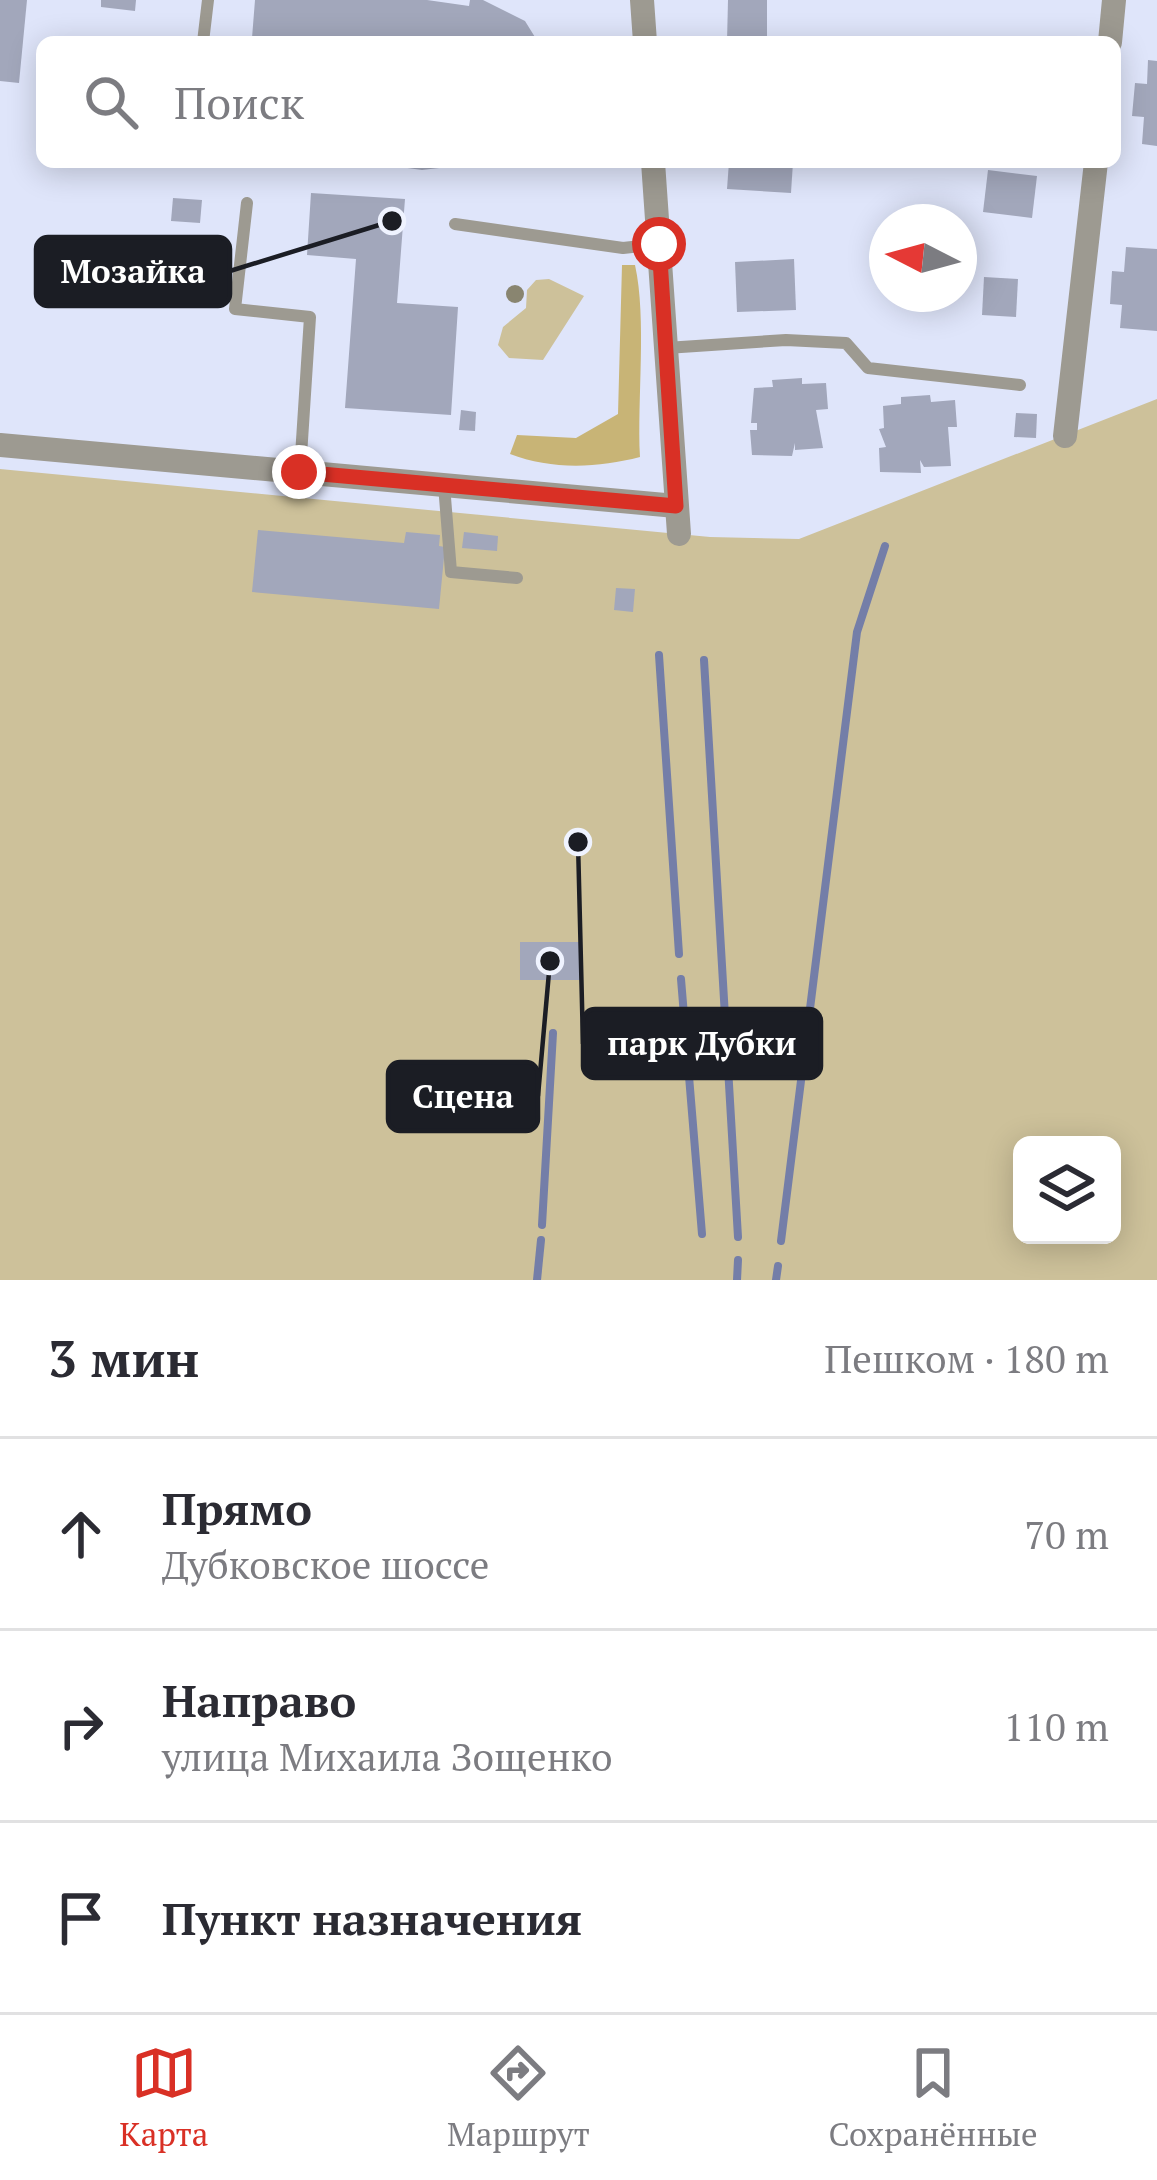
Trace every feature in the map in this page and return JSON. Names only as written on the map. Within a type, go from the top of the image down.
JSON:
[{"type":"street","points":[[643,0],[645,36]]},
{"type":"street","points":[[1111,36],[1114,0]]},
{"type":"street","points":[[653,168],[679,534]]},
{"type":"street","points":[[1064,436],[1095,168]]},
{"type":"street","points":[[0,445],[676,506]]},
{"type":"lane","points":[[203,36],[208,0]]},
{"type":"lane","points":[[247,203],[235,309],[310,317],[299,472]]},
{"type":"lane","points":[[454,224],[623,248],[659,244]]},
{"type":"lane","points":[[666,348],[786,340],[846,343],[868,368],[1020,385]]},
{"type":"lane","points":[[444,485],[451,572],[517,578]]},
{"type":"shaded area","points":[[622,265],[635,265],[639,287],[640,457],[575,466],[510,454],[517,435],[576,438],[618,414]]},
{"type":"shaded area","points":[[549,279],[584,296],[543,360],[509,358],[498,345],[503,327],[526,308],[527,290],[536,280]]},
{"type":"shaded area","points":[[1157,399],[1157,1280],[0,1280],[0,469],[710,537],[799,539]]},
{"type":"building","points":[[0,0],[27,0],[19,83],[0,81]]},
{"type":"building","points":[[101,0],[136,0],[135,11],[101,7]]},
{"type":"building","points":[[255,0],[427,0],[469,6],[470,0],[483,0],[525,21],[534,36],[252,36]]},
{"type":"building","points":[[728,0],[767,0],[767,36],[727,36]]},
{"type":"building","points":[[1148,60],[1157,61],[1157,146],[1142,144],[1144,117],[1132,116],[1135,83],[1147,84]]},
{"type":"building","points":[[729,168],[793,168],[791,193],[727,189]]},
{"type":"building","points":[[988,170],[1037,176],[1032,218],[983,212]]},
{"type":"building","points":[[311,193],[405,199],[397,303],[458,307],[451,415],[345,408],[356,259],[307,255]]},
{"type":"building","points":[[173,198],[202,200],[200,223],[171,221]]},
{"type":"building","points":[[1126,247],[1157,249],[1157,331],[1120,328],[1122,305],[1110,304],[1112,271],[1124,272]]},
{"type":"building","points":[[794,259],[796,310],[737,312],[735,262]]},
{"type":"building","points":[[984,277],[1018,279],[1016,317],[982,315]]},
{"type":"building","points":[[802,378],[802,384],[826,383],[828,409],[816,410],[823,448],[795,450],[795,443],[792,456],[752,455],[750,430],[757,430],[757,423],[751,423],[754,388],[773,387],[772,380]]},
{"type":"building","points":[[930,395],[931,402],[955,400],[957,427],[948,427],[951,466],[924,467],[920,460],[921,473],[880,472],[879,448],[886,447],[879,429],[884,428],[883,406],[901,404],[901,397]]},
{"type":"building","points":[[461,410],[476,412],[475,431],[459,430]]},
{"type":"building","points":[[1016,413],[1037,414],[1036,438],[1014,437]]},
{"type":"building","points":[[258,530],[404,543],[406,532],[440,535],[439,546],[445,547],[439,609],[252,592]]},
{"type":"building","points":[[464,532],[498,536],[497,551],[462,548]]},
{"type":"building","points":[[616,588],[635,589],[633,612],[614,610]]},
{"type":"building","points":[[520,942],[580,942],[580,980],[520,980]]},
{"type":"waterway","points":[[781,1241],[857,632],[885,546]]},
{"type":"waterway","points":[[659,655],[679,954]]},
{"type":"waterway","points":[[704,660],[738,1237]]},
{"type":"waterway","points":[[681,979],[702,1234]]},
{"type":"waterway","points":[[542,1225],[553,1033]]},
{"type":"waterway","points":[[537,1280],[541,1240]]},
{"type":"waterway","points":[[737,1280],[738,1260]]},
{"type":"waterway","points":[[776,1280],[778,1266]]},
{"type":"place","name":"Мозайка","points":[[392,221]]},
{"type":"place","name":"парк Дубки","points":[[578,842]]},
{"type":"place","name":"Сцена","points":[[550,961]]},
{"type":"route","points":[[299,472],[676,506],[659,244]]}]
